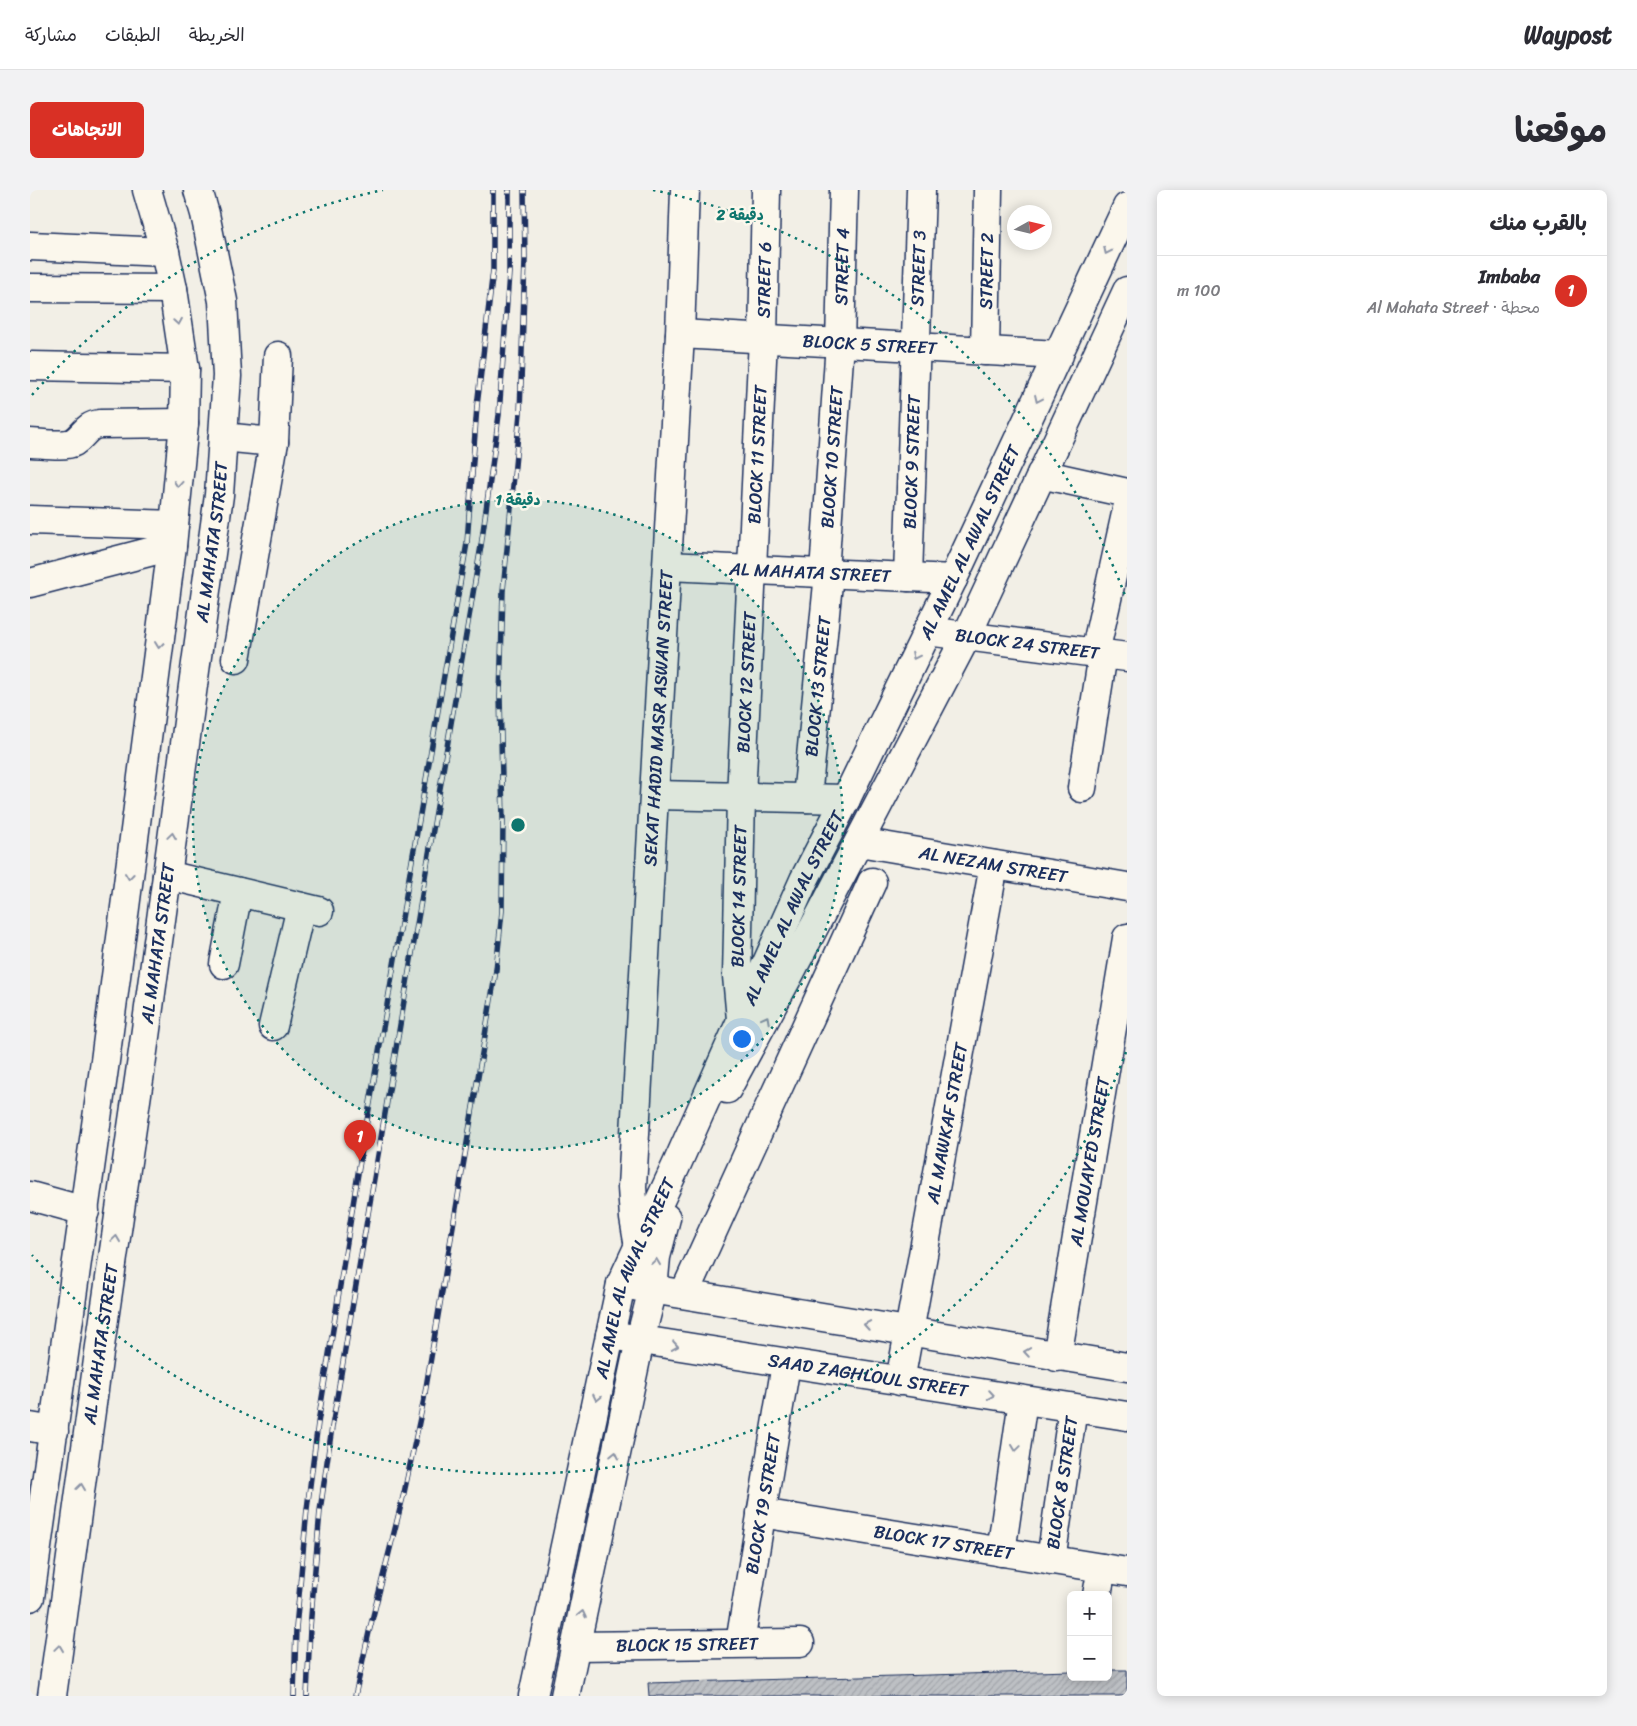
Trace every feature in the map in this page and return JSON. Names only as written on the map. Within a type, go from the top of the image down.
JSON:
[{"type":"street","name":"AL MAHATA STREET","points":[[30,1597],[42,1429],[85,1211],[173,535],[184,423],[185,369],[173,289],[165,252],[147,190]]},
{"type":"street","name":"AL MAHATA STREET","points":[[52,1696],[141,1066],[218,495],[227,376],[223,301],[205,214],[198,190]]},
{"type":"street","name":"SEKAT HADID MASR ASWAN STREET","points":[[639,1247],[634,1218],[632,1186],[668,566],[680,334],[685,190]]},
{"type":"street","name":"STREET 6","points":[[763,339],[766,190]]},
{"type":"street","name":"STREET 4","points":[[840,342],[844,190]]},
{"type":"street","name":"STREET 3","points":[[916,347],[921,190]]},
{"type":"street","name":"STREET 2","points":[[985,351],[988,190]]},
{"type":"street","name":"AL AMEL AL AWAL STREET","points":[[533,1696],[621,1284],[804,880],[846,799],[953,579],[1127,207]]},
{"type":"street","points":[[30,246],[165,252]]},
{"type":"street","points":[[30,288],[173,289]]},
{"type":"street","name":"AL AMEL AL AWAL STREET","points":[[565,1696],[640,1340],[653,1289],[660,1238],[675,1192],[720,1101],[746,1056],[966,637],[1127,291]]},
{"type":"street","name":"BLOCK 5 STREET","points":[[680,334],[1058,355]]},
{"type":"street","name":"BLOCK 11 STREET","points":[[751,570],[763,339]]},
{"type":"street","name":"BLOCK 10 STREET","points":[[827,572],[840,342]]},
{"type":"street","name":"BLOCK 9 STREET","points":[[908,577],[916,347]]},
{"type":"street","points":[[236,659],[274,442],[278,356]]},
{"type":"street","points":[[30,366],[185,369]]},
{"type":"street","points":[[30,443],[68,444],[74,442],[92,425],[184,423]]},
{"type":"street","points":[[223,437],[274,442]]},
{"type":"street","points":[[1041,474],[1127,493]]},
{"type":"street","points":[[1082,788],[1109,655],[1127,509]]},
{"type":"street","points":[[30,520],[173,535]]},
{"type":"street","points":[[30,583],[173,535]]},
{"type":"street","name":"AL MAHATA STREET","points":[[668,566],[953,579]]},
{"type":"street","name":"BLOCK 12 STREET","points":[[740,797],[751,570]]},
{"type":"street","name":"BLOCK 13 STREET","points":[[807,798],[827,572]]},
{"type":"street","name":"BLOCK 24 STREET","points":[[928,631],[1109,655]]},
{"type":"street","points":[[655,796],[846,799]]},
{"type":"street","name":"BLOCK 14 STREET","points":[[740,797],[737,976],[746,1056]]},
{"type":"street","name":"AL NEZAM STREET","points":[[859,842],[1127,887]]},
{"type":"street","name":"AL MAWKAF STREET","points":[[900,1381],[994,865]]},
{"type":"street","points":[[167,875],[310,909],[273,1026]]},
{"type":"street","points":[[684,1294],[872,882]]},
{"type":"street","points":[[224,964],[238,892]]},
{"type":"street","name":"AL MOUAYED STREET","points":[[1057,1357],[1127,938]]},
{"type":"street","points":[[105,1061],[141,1066]]},
{"type":"street","points":[[30,1196],[85,1211]]},
{"type":"street","points":[[621,1284],[1127,1367]]},
{"type":"street","name":"SAAD ZAGHLOUL STREET","points":[[610,1335],[1127,1416]]},
{"type":"street","name":"BLOCK 19 STREET","points":[[740,1643],[786,1364]]},
{"type":"street","points":[[1001,1552],[1023,1400]]},
{"type":"street","name":"BLOCK 8 STREET","points":[[1051,1560],[1073,1408]]},
{"type":"street","name":"BLOCK 17 STREET","points":[[761,1513],[1114,1570]]},
{"type":"street","points":[[1099,1591],[1114,1570]]},
{"type":"street","name":"BLOCK 15 STREET","points":[[575,1646],[800,1643]]},
{"type":"building","points":[[1112,1670],[1127,1670],[1127,1696],[649,1696],[648,1683],[1067,1671],[1067,1681],[1112,1681]]},
{"type":"railway","points":[[294,1696],[296,1628],[307,1509],[318,1423],[360,1161],[467,543],[477,406],[493,270],[493,190]]},
{"type":"railway","points":[[307,1696],[310,1628],[320,1511],[332,1427],[481,546],[499,415],[509,273],[509,190]]},
{"type":"railway","points":[[355,1696],[404,1493],[424,1399],[496,970],[502,911],[503,820],[500,696],[503,591],[520,413],[525,260],[524,190]]},
{"type":"place","name":"Imbaba","points":[[360,1161]]}]
